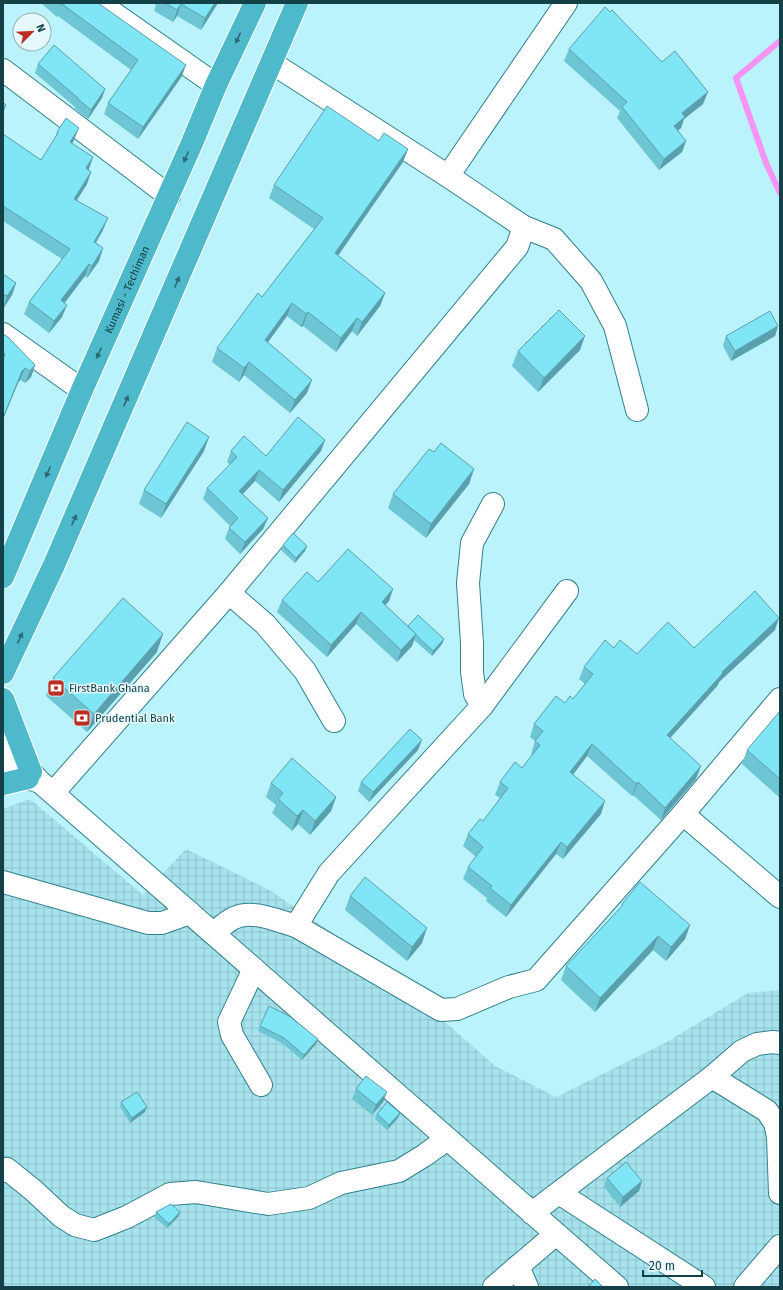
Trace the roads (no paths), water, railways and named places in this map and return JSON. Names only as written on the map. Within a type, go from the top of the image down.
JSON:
[{"type":"highway","name":"Kumasi - Techiman","points":[[3,578],[82,390],[169,196],[216,85],[255,3]]},
{"type":"highway","points":[[3,673],[58,558],[297,3]]},
{"type":"highway","points":[[3,699],[38,781],[3,784]]},
{"type":"street","points":[[99,3],[216,85]]},
{"type":"street","points":[[448,176],[566,3]]},
{"type":"street","points":[[272,63],[448,176],[524,227],[554,239],[591,281],[615,326],[637,410]]},
{"type":"street","points":[[3,70],[169,196]]},
{"type":"street","points":[[38,781],[229,593],[517,247],[524,227]]},
{"type":"street","points":[[3,334],[82,390]]},
{"type":"street","points":[[482,706],[475,694],[472,672],[472,643],[468,583],[472,543],[493,504]]},
{"type":"street","points":[[296,926],[329,873],[482,706],[567,591]]},
{"type":"street","points":[[229,593],[265,624],[305,671],[334,721]]},
{"type":"street","points":[[214,933],[233,918],[244,914],[256,915],[296,926],[442,1010],[457,1009],[509,987],[536,980],[683,814],[780,699]]},
{"type":"street","points":[[3,747],[18,758],[38,781],[214,933],[617,1287]]},
{"type":"street","points":[[3,767],[38,781]]},
{"type":"street","points":[[683,814],[780,896]]},
{"type":"street","points":[[3,882],[148,923],[162,923],[190,913]]},
{"type":"street","points":[[254,969],[229,1022],[232,1035],[261,1085]]},
{"type":"street","points":[[532,1213],[712,1077],[742,1051],[757,1044],[773,1042],[780,1043]]},
{"type":"street","points":[[712,1077],[767,1110],[775,1123],[778,1137],[780,1193]]},
{"type":"street","points":[[3,1171],[7,1169],[33,1190],[61,1216],[75,1225],[94,1230],[127,1218],[170,1194],[196,1192],[268,1204],[309,1198],[341,1183],[399,1171],[447,1139]]},
{"type":"street","points":[[559,1193],[704,1287]]},
{"type":"street","points":[[494,1287],[556,1234]]},
{"type":"street","points":[[745,1287],[780,1246]]},
{"type":"street","points":[[518,1266],[527,1287]]},
{"type":"waterway","points":[[780,41],[736,78],[766,163],[780,193]]},
{"type":"place","name":"FirstBank Ghana","points":[[56,688]]},
{"type":"place","name":"Prudential Bank","points":[[82,718]]}]
